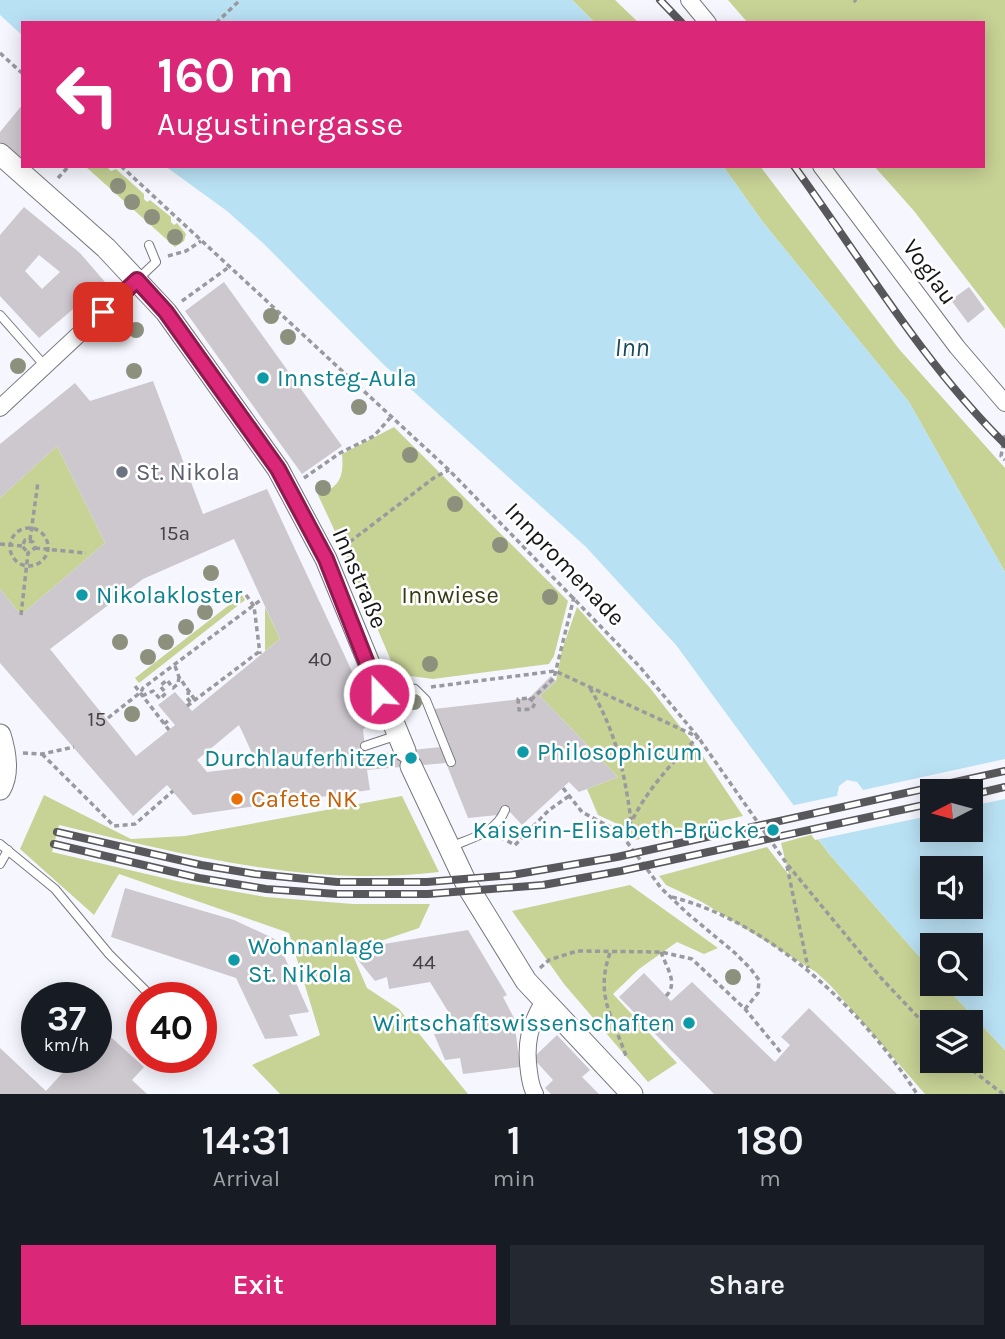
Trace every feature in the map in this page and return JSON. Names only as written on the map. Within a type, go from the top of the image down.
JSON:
[{"type":"street","points":[[689,0],[706,21]]},
{"type":"street","name":"Innstraße","points":[[0,154],[106,248],[166,312],[278,469],[326,559],[404,751],[483,914],[526,981],[632,1094]]},
{"type":"street","name":"Voglau","points":[[823,168],[957,347],[1005,402]]},
{"type":"street","points":[[0,408],[137,280]]},
{"type":"street","points":[[0,735],[5,752],[3,784],[0,789]]},
{"type":"street","points":[[535,1094],[527,1059],[528,1039],[533,1020],[544,1001]]},
{"type":"lane","points":[[137,280],[156,262],[149,245]]},
{"type":"lane","points":[[0,315],[45,366]]},
{"type":"lane","points":[[379,694],[415,689],[425,700],[451,762]]},
{"type":"lane","points":[[365,746],[404,751]]},
{"type":"lane","points":[[450,847],[489,831],[497,824],[505,810]]},
{"type":"lane","points":[[0,844],[55,889],[109,954],[137,982]]},
{"type":"lane","points":[[0,864],[8,850]]},
{"type":"path","points":[[218,21],[240,0]]},
{"type":"path","points":[[0,53],[21,72]]},
{"type":"path","name":"Innpromenade","points":[[123,168],[449,470],[640,667],[698,737],[786,864],[882,979],[920,1019]]},
{"type":"path","points":[[156,262],[186,251],[201,241]]},
{"type":"path","points":[[166,312],[229,267]]},
{"type":"path","points":[[289,488],[340,453],[374,436],[390,418]]},
{"type":"path","points":[[1005,435],[1001,456],[1005,460]]},
{"type":"path","points":[[326,559],[449,470]]},
{"type":"path","points":[[35,548],[30,540],[38,482]]},
{"type":"path","points":[[31,527],[40,531],[47,540],[48,549],[44,559],[36,565],[26,566],[10,554],[9,545],[21,528],[31,527]]},
{"type":"path","points":[[22,546],[25,540],[30,540]]},
{"type":"path","points":[[0,544],[22,546],[28,553]]},
{"type":"path","points":[[21,615],[28,553],[35,548],[86,553]]},
{"type":"path","points":[[175,666],[189,690],[187,698],[191,703],[260,653],[254,606],[246,595]]},
{"type":"path","points":[[531,700],[554,678],[574,597]]},
{"type":"path","points":[[141,694],[143,688],[262,599]]},
{"type":"path","points":[[415,689],[555,671],[698,737],[667,767],[631,820],[624,838]]},
{"type":"path","points":[[108,718],[141,694],[153,691],[160,699],[166,693],[160,686],[167,680],[173,688],[178,684],[179,677]]},
{"type":"path","points":[[135,686],[169,730]]},
{"type":"path","points":[[589,687],[602,708],[618,750],[626,777],[631,820]]},
{"type":"path","points":[[518,699],[531,700],[535,704],[532,709],[519,710],[518,699]]},
{"type":"path","points":[[164,724],[170,719]]},
{"type":"path","points":[[33,754],[74,747]]},
{"type":"path","points":[[42,754],[114,826],[135,824],[173,791]]},
{"type":"path","points":[[563,788],[582,812],[624,838],[661,888],[735,953],[759,980],[758,993],[745,1009]]},
{"type":"path","points":[[489,831],[515,845],[549,810],[569,796]]},
{"type":"path","points":[[786,864],[808,970]]},
{"type":"path","points":[[672,897],[699,904],[726,917],[808,970],[858,1018],[902,1071],[917,1094]]},
{"type":"path","points":[[550,960],[577,951],[661,952],[692,959],[745,1009],[782,1054]]},
{"type":"path","points":[[610,952],[603,972],[603,988],[627,1062],[625,1069],[616,1078]]},
{"type":"path","points":[[661,952],[673,985],[672,991],[666,996]]},
{"type":"path","points":[[976,1073],[1003,1094]]},
{"type":"green space","points":[[572,0],[615,0],[637,21],[593,21]]},
{"type":"green space","points":[[728,0],[1005,0],[1005,329],[914,211],[876,168],[985,168],[985,21],[746,21]]},
{"type":"green space","points":[[87,168],[108,168],[111,171],[116,169],[144,194],[147,202],[150,200],[171,217],[171,222],[174,225],[177,223],[186,234],[184,241],[175,247]]},
{"type":"green space","points":[[724,168],[762,168],[899,349],[1005,468],[1005,572],[909,402],[762,221]]},
{"type":"green space","name":"Innwiese","points":[[394,427],[568,601],[554,656],[549,664],[433,679],[403,675],[395,670],[346,555],[348,549],[344,541],[339,540],[318,495],[336,485],[339,480],[342,454]]},
{"type":"green space","points":[[57,446],[105,543],[21,615],[0,589],[0,498]]},
{"type":"green space","points":[[242,595],[245,600],[139,683],[135,678]]},
{"type":"green space","points":[[265,607],[280,639],[265,651]]},
{"type":"green space","points":[[577,607],[650,688],[700,752],[743,816],[635,840],[622,826],[598,815],[587,789],[618,777],[540,696],[556,681],[562,650]]},
{"type":"green space","points":[[44,795],[131,839],[185,836],[402,796],[439,872],[391,876],[295,872],[199,857],[59,825],[52,852],[181,882],[266,897],[353,904],[430,904],[419,928],[351,951],[367,988],[399,1009],[468,1094],[280,1094],[252,1065],[320,1035],[289,933],[119,874],[94,915],[20,849]]},
{"type":"green space","points":[[814,834],[920,957],[920,996],[954,996],[967,1010],[920,1010],[920,1073],[983,1073],[983,1027],[1005,1050],[1005,1094],[925,1094],[816,972],[702,902],[666,885],[659,876],[767,847],[789,875],[781,843]]},
{"type":"green space","points":[[630,885],[718,948],[704,954],[677,942],[639,969],[613,994],[677,1063],[648,1082],[564,984],[512,911]]},
{"type":"water","points":[[0,0],[572,0],[593,21],[21,21],[21,34],[0,15]]},
{"type":"water","name":"Inn","points":[[168,168],[724,168],[762,221],[909,402],[1005,572],[1005,1050],[983,1027],[983,1010],[967,1010],[954,996],[983,996],[983,933],[920,933],[920,957],[830,855],[676,645],[586,547],[383,364],[264,244],[227,211]]},
{"type":"pier","points":[[1005,759],[1005,799],[984,803],[984,779],[920,779],[920,818],[815,840],[790,806],[837,796],[839,786],[847,780],[857,782],[863,790]]},
{"type":"building","points":[[21,106],[21,158],[0,142],[0,132]]},
{"type":"building","points":[[24,207],[80,253],[105,282],[39,338],[0,296],[0,235]],"holes":[[[39,255],[60,272],[42,289],[25,271]]]},
{"type":"building","name":"Innsteg-Aula","points":[[224,282],[342,446],[302,474],[185,311]]},
{"type":"building","points":[[969,287],[985,309],[968,323],[951,300]]},
{"type":"building","name":"Nikolakloster","points":[[153,381],[203,514],[267,489],[376,723],[363,729],[366,755],[450,746],[434,709],[529,698],[551,676],[556,681],[540,696],[618,777],[579,792],[569,782],[522,825],[509,811],[500,809],[498,815],[468,818],[446,763],[367,770],[370,790],[193,815],[167,785],[133,816],[0,663],[0,589],[21,615],[105,543],[57,446],[0,498],[0,444],[75,383],[90,401]],"holes":[[[234,539],[280,639],[192,711],[175,692],[158,705],[175,725],[136,756],[50,649],[143,579]],[[239,725],[258,766],[207,772],[197,760]]]},
{"type":"building","name":"Wohnanlage St. Nikola","points":[[125,888],[234,920],[277,940],[309,1012],[289,1015],[298,1036],[265,1039],[236,978],[111,937]]},
{"type":"building","points":[[468,930],[507,995],[503,997],[514,1018],[520,1067],[463,1074],[460,1058],[445,1060],[434,1034],[457,1032],[457,1026],[430,982],[389,989],[387,977],[375,981],[354,955],[378,945]]},
{"type":"building","name":"Wirtschaftswissenschaften","points":[[644,973],[671,1001],[692,982],[775,1062],[790,1045],[781,1037],[809,1008],[897,1094],[714,1094],[619,997]]},
{"type":"building","points":[[557,1035],[590,1070],[582,1077],[599,1094],[551,1094],[545,1088],[553,1080],[533,1058]]},
{"type":"building","points":[[112,1038],[126,1051],[126,1073],[138,1073],[132,1080],[147,1094],[0,1094],[0,1048],[21,1068],[21,1073],[27,1073],[46,1091],[62,1073],[112,1073]]},
{"type":"railway","points":[[660,0],[680,21]]},
{"type":"railway","points":[[795,168],[920,345],[1005,444]]},
{"type":"railway","points":[[57,832],[201,865],[255,874],[337,882],[427,882],[512,875],[617,857],[1005,771]]},
{"type":"railway","points":[[984,792],[1005,787]]},
{"type":"railway","points":[[54,844],[199,878],[266,889],[337,894],[428,894],[543,885],[621,871],[920,806]]},
{"type":"place","name":"Innsteg-Aula","points":[[263,378]]},
{"type":"place","name":"St. Nikola","points":[[122,472]]},
{"type":"place","name":"Nikolakloster","points":[[82,595]]},
{"type":"place","name":"Philosophicum","points":[[523,752]]},
{"type":"place","name":"Durchlauferhitzer","points":[[411,758]]},
{"type":"place","name":"Cafete NK","points":[[237,799]]},
{"type":"place","name":"Kaiserin-Elisabeth-Brücke","points":[[773,830]]},
{"type":"place","name":"Wohnanlage St. Nikola","points":[[234,960]]},
{"type":"place","name":"Wirtschaftswissenschaften","points":[[689,1023]]},
{"type":"route","points":[[103,312],[137,280],[166,312],[289,488],[326,559],[379,694]]}]
